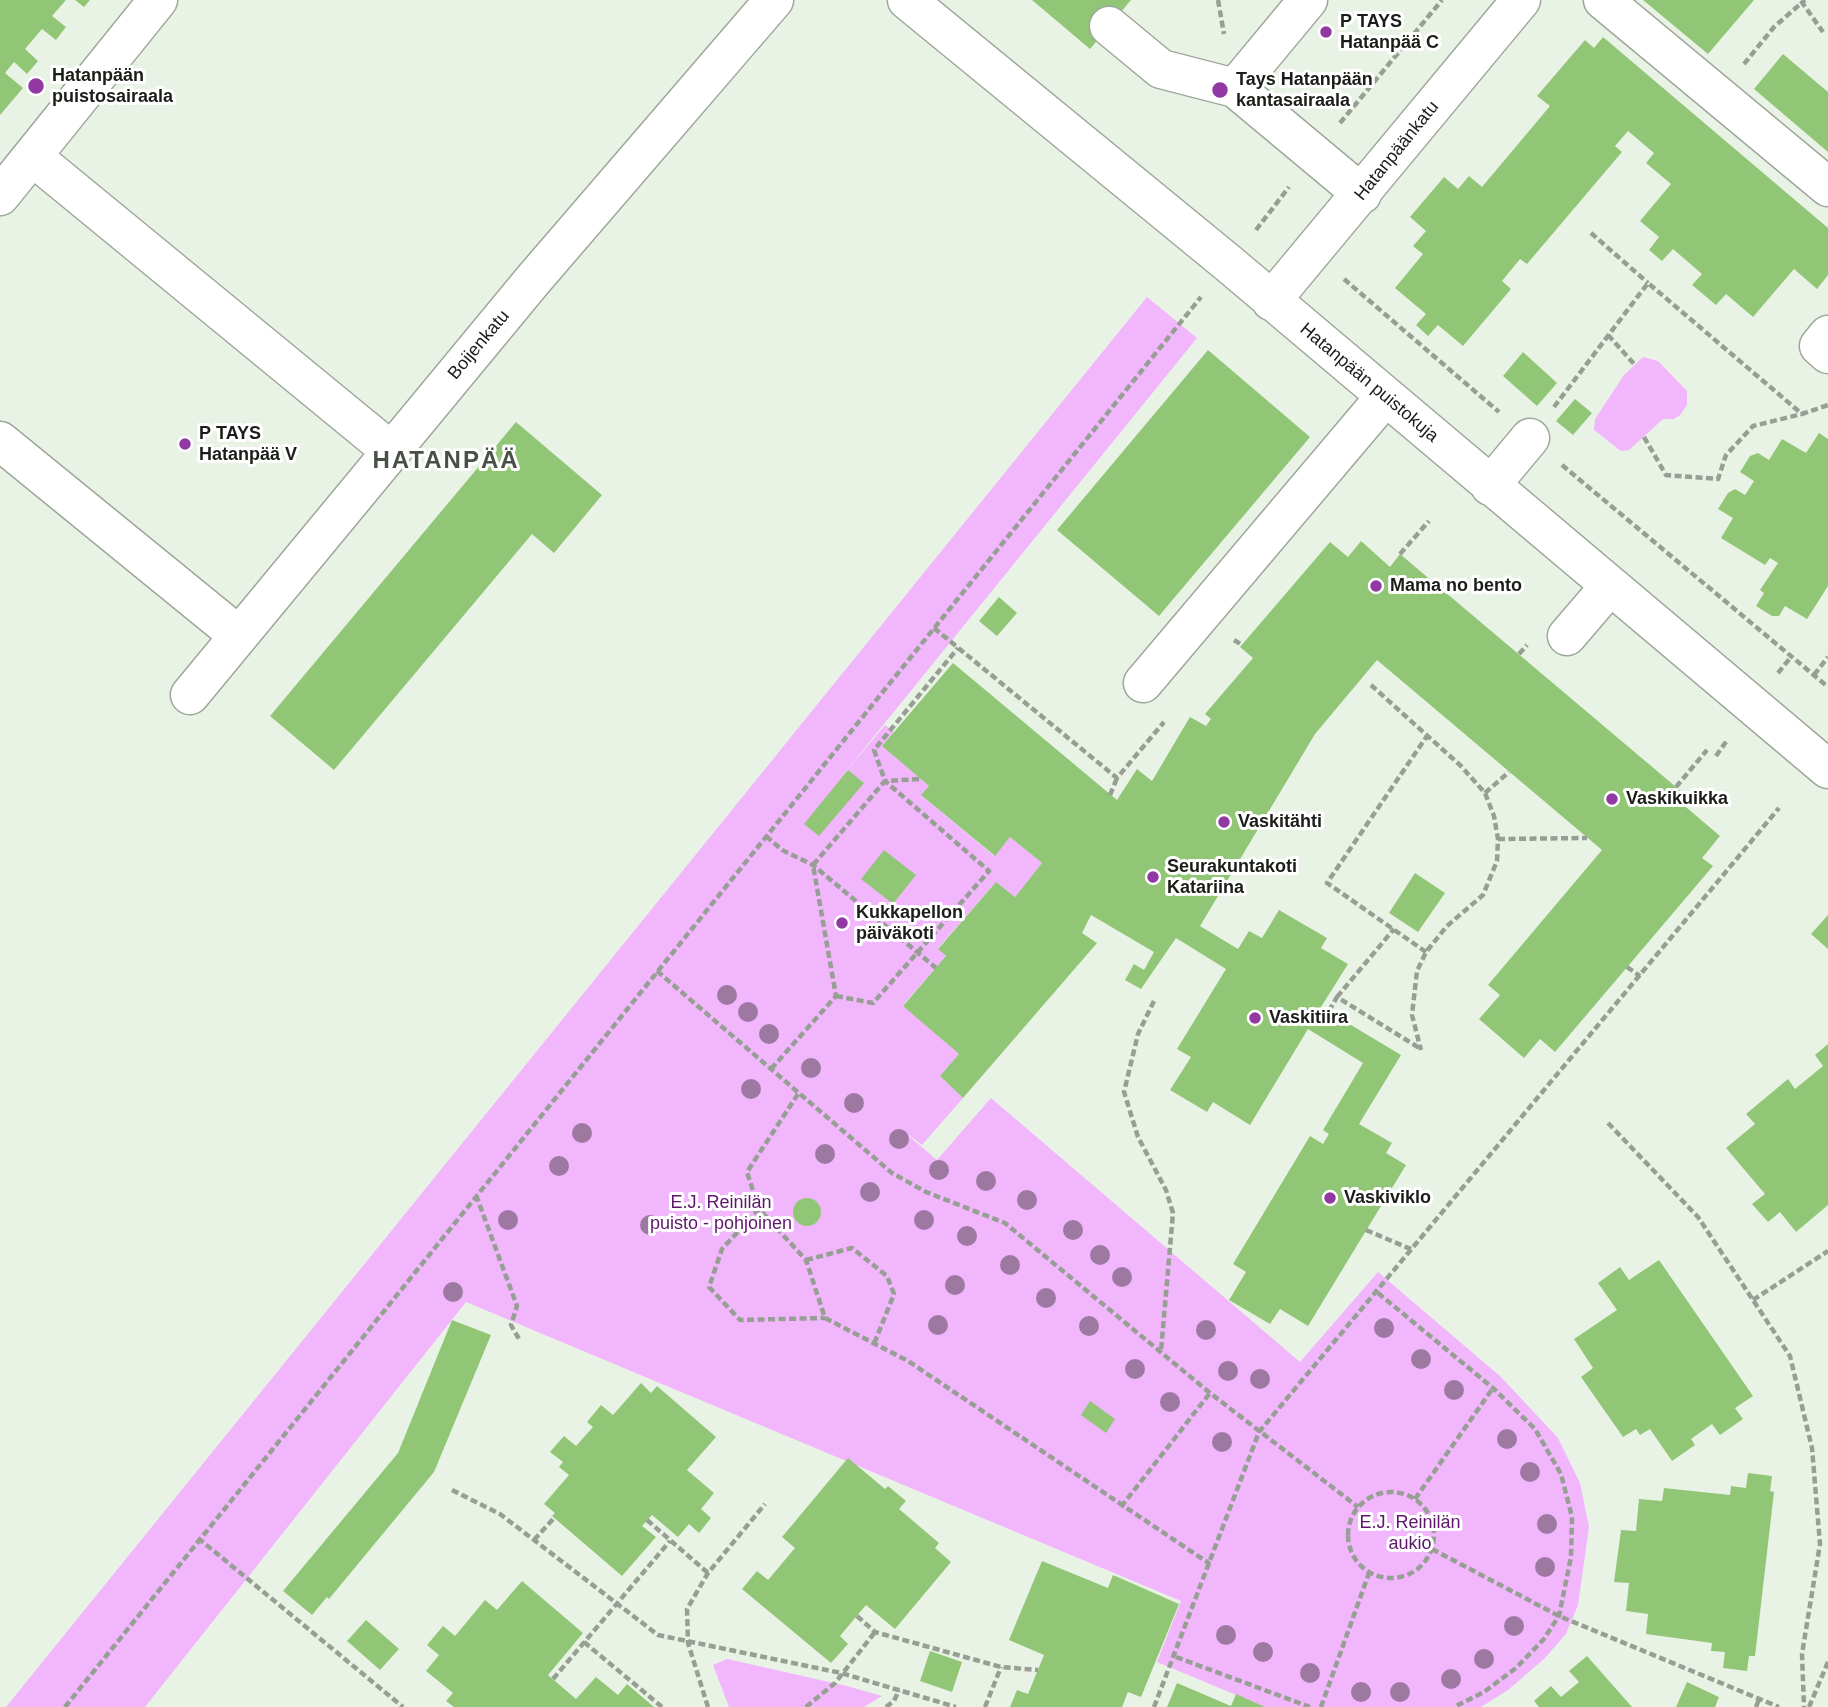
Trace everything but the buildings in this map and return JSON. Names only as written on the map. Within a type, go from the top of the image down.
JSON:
[{"type":"street","points":[[0,195],[158,0]]},
{"type":"street","name":"Boijenkatu","points":[[190,695],[391,451],[774,0]]},
{"type":"street","name":"Hatanpään puistokuja","points":[[907,0],[1272,301],[1828,769]]},
{"type":"street","points":[[1235,88],[1308,0]]},
{"type":"street","name":"Hatanpäänkatu","points":[[1272,301],[1521,0]]},
{"type":"street","points":[[1603,0],[1828,187]]},
{"type":"street","points":[[1109,26],[1161,69],[1235,88],[1362,194]]},
{"type":"street","points":[[33,157],[391,451]]},
{"type":"street","points":[[1828,335],[1819,346],[1828,354]]},
{"type":"street","points":[[1143,683],[1385,397]]},
{"type":"street","points":[[1490,486],[1530,438]]},
{"type":"street","points":[[0,441],[238,635]]},
{"type":"street","points":[[1567,636],[1609,587]]},
{"type":"path","points":[[1735,74],[1802,0],[1823,32]]},
{"type":"path","points":[[1591,233],[1802,414]]},
{"type":"path","points":[[1530,438],[1648,283]]},
{"type":"path","points":[[65,1707],[198,1538],[1190,312]]},
{"type":"path","points":[[1608,335],[1635,365]]},
{"type":"path","points":[[1644,437],[1665,475],[1718,479],[1726,455],[1753,426],[1828,405]]},
{"type":"path","points":[[1400,554],[1429,521]]},
{"type":"path","points":[[836,996],[873,1003],[989,871],[885,781],[874,750],[958,648]]},
{"type":"path","points":[[1814,675],[1828,657]]},
{"type":"path","points":[[1337,998],[1421,1050],[1412,1015],[1414,985],[1426,952],[1447,926],[1483,895],[1497,861],[1498,839],[1494,816],[1485,793],[1371,685]]},
{"type":"path","points":[[1426,952],[1327,883],[1427,736]]},
{"type":"path","points":[[1676,787],[1707,750]]},
{"type":"path","points":[[1485,793],[1509,772]]},
{"type":"path","points":[[1110,795],[1116,778]]},
{"type":"path","points":[[813,865],[885,781],[920,779]]},
{"type":"path","points":[[1154,1707],[1176,1657],[1259,1432],[1378,1293],[1779,808]]},
{"type":"path","points":[[766,836],[782,850],[813,865],[916,955],[936,968]]},
{"type":"path","points":[[1498,839],[1587,838]]},
{"type":"path","points":[[813,865],[836,996]]},
{"type":"path","points":[[1329,1011],[1394,929]]},
{"type":"path","points":[[1628,967],[1640,976]]},
{"type":"path","points":[[657,971],[892,1173],[926,1192],[1005,1223],[1210,1394],[1358,1507]]},
{"type":"path","points":[[771,1069],[836,996]]},
{"type":"path","points":[[1154,1001],[1138,1034],[1124,1092],[1138,1137],[1166,1190],[1173,1213],[1161,1352]]},
{"type":"path","points":[[798,1094],[747,1172],[759,1209],[806,1260],[825,1318]]},
{"type":"path","points":[[1608,1124],[1698,1217],[1790,1356],[1812,1448],[1819,1544],[1802,1654],[1807,1707]]},
{"type":"path","points":[[475,1195],[517,1306],[511,1325],[519,1339]]},
{"type":"path","points":[[759,1209],[722,1249],[709,1287],[740,1320],[825,1318],[908,1361],[1121,1507],[1210,1564]]},
{"type":"path","points":[[1366,1230],[1413,1250]]},
{"type":"path","points":[[806,1260],[852,1248],[887,1276],[894,1294],[874,1344]]},
{"type":"path","points":[[1753,1300],[1828,1251]]},
{"type":"path","points":[[1378,1293],[1493,1388],[1535,1429],[1561,1474],[1572,1517],[1571,1558],[1559,1615],[1543,1640],[1516,1668],[1484,1692],[1454,1707]]},
{"type":"path","points":[[1415,1499],[1493,1388]]},
{"type":"path","points":[[1121,1507],[1210,1394]]},
{"type":"path","points":[[453,1490],[500,1514],[658,1635],[841,1673],[956,1707]]},
{"type":"path","points":[[1385,1492],[1401,1493],[1415,1499],[1431,1520],[1434,1535],[1432,1549],[1423,1564],[1412,1573],[1398,1578],[1382,1578],[1368,1573],[1352,1553],[1347,1539],[1350,1520],[1358,1507],[1371,1496],[1385,1492]]},
{"type":"path","points":[[708,1707],[688,1643],[687,1609],[708,1573],[765,1504]]},
{"type":"path","points":[[534,1540],[554,1518]]},
{"type":"path","points":[[647,1520],[708,1573]]},
{"type":"path","points":[[198,1538],[403,1707]]},
{"type":"path","points":[[553,1679],[670,1541]]},
{"type":"path","points":[[1432,1549],[1559,1615],[1779,1707]]},
{"type":"path","points":[[1321,1707],[1368,1573]]},
{"type":"path","points":[[857,1616],[875,1632],[1001,1667],[1038,1670]]},
{"type":"path","points":[[806,1707],[835,1683],[875,1632]]},
{"type":"path","points":[[584,1642],[663,1707]]},
{"type":"path","points":[[1176,1657],[1310,1707]]},
{"type":"path","points":[[1807,1707],[1828,1662]]},
{"type":"path","points":[[985,1707],[1001,1667]]},
{"type":"path","points":[[886,1707],[899,1690]]},
{"type":"path","points":[[1756,1707],[1759,1699]]},
{"type":"green space","points":[[1147,297],[1197,338],[837,782],[885,725],[894,732],[882,746],[929,786],[922,796],[994,856],[1010,837],[1042,863],[1015,897],[996,882],[938,948],[946,956],[903,1005],[959,1054],[940,1076],[963,1098],[922,1145],[902,1130],[937,1160],[991,1098],[1300,1362],[1378,1272],[1501,1377],[1558,1438],[1580,1483],[1589,1527],[1578,1605],[1566,1634],[1544,1659],[1508,1690],[1481,1707],[1265,1707],[1157,1662],[1181,1601],[466,1302],[145,1707],[6,1707]]},
{"type":"green space","points":[[1643,357],[1658,361],[1687,391],[1687,405],[1680,415],[1674,419],[1663,419],[1629,450],[1621,451],[1594,430],[1595,419],[1624,375]]},
{"type":"green space","points":[[727,1659],[882,1696],[864,1707],[729,1707],[713,1665]]},
{"type":"place","name":"P TAYS Hatanpää C","points":[[1326,32]]},
{"type":"place","name":"Hatanpään puistosairaala","points":[[36,86]]},
{"type":"place","name":"Tays Hatanpään kantasairaala","points":[[1220,90]]},
{"type":"place","name":"P TAYS Hatanpää V","points":[[185,444]]},
{"type":"place","name":"Mama no bento","points":[[1376,586]]},
{"type":"place","name":"Vaskikuikka","points":[[1612,799]]},
{"type":"place","name":"Vaskitähti","points":[[1224,822]]},
{"type":"place","name":"Seurakuntakoti Katariina","points":[[1153,877]]},
{"type":"place","name":"Kukkapellon päiväkoti","points":[[842,923]]},
{"type":"place","name":"Vaskitiira","points":[[1255,1018]]},
{"type":"place","name":"Vaskiviklo","points":[[1330,1198]]},
{"type":"district","name":"HATANPÄÄ","points":[[446,461]]},
{"type":"park label","name":"E.J. Reinilän puisto - pohjoinen","points":[[721,1213]]},
{"type":"park label","name":"E.J. Reinilän aukio","points":[[1410,1533]]}]
